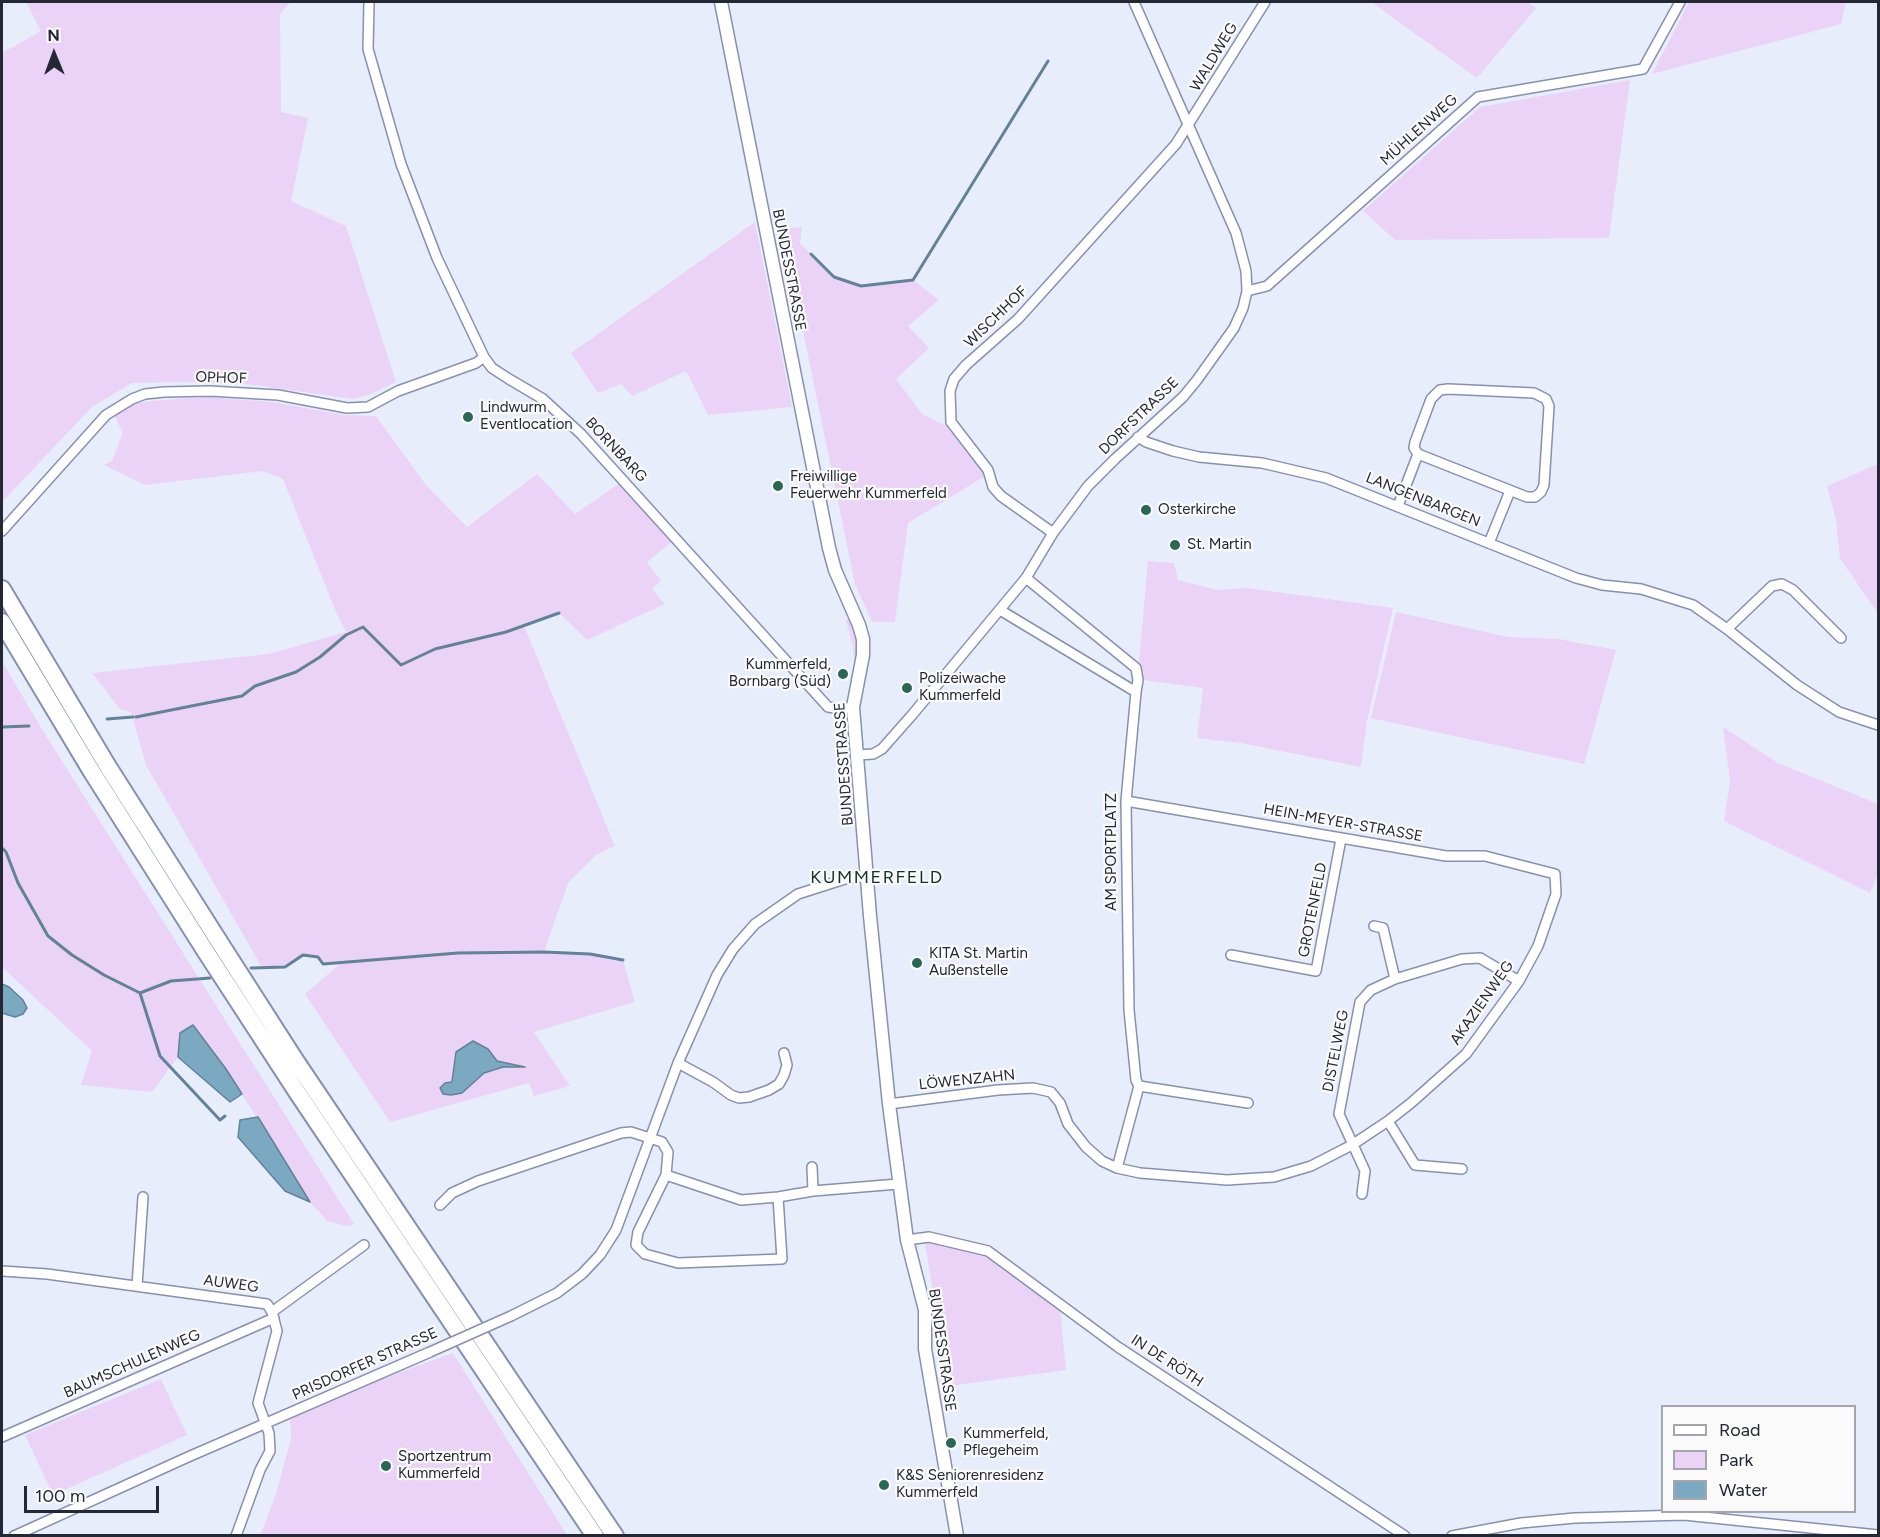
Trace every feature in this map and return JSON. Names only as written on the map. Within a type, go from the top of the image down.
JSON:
[{"type":"highway","points":[[2,589],[113,775],[270,1021],[615,1536]]},
{"type":"highway","points":[[2,622],[92,772],[206,952],[310,1112],[594,1536]]},
{"type":"street","name":"BORNBARG","points":[[369,2],[368,49],[401,164],[437,258],[484,357],[492,368],[543,399],[581,434],[828,707],[842,709],[853,707]]},
{"type":"street","name":"BUNDESSTRASSE","points":[[721,2],[829,548],[835,570],[863,639],[863,655],[853,707],[889,1104],[898,1184],[907,1240],[925,1310],[925,1349],[957,1536]]},
{"type":"street","name":"DORFSTRASSE","points":[[857,755],[873,754],[882,749],[1026,579],[1053,533],[1088,486],[1183,397],[1197,380],[1234,328],[1243,308],[1247,291],[1246,271],[1236,233],[1134,2]]},
{"type":"street","name":"WALDWEG","points":[[1188,127],[1265,2]]},
{"type":"street","name":"MÜHLENWEG","points":[[1247,291],[1267,286],[1478,97],[1643,69],[1680,2]]},
{"type":"street","name":"WISCHHOF","points":[[1053,533],[1001,496],[993,487],[988,470],[951,422],[950,391],[954,379],[966,365],[1018,319],[1126,201],[1188,127]]},
{"type":"street","name":"OPHOF","points":[[2,531],[106,415],[132,399],[155,393],[210,391],[278,395],[347,408],[368,407],[398,391],[476,363],[484,357]]},
{"type":"street","points":[[1440,390],[1534,393],[1546,399],[1549,406],[1544,485],[1535,497],[1527,497],[1510,491],[1418,454],[1414,448],[1415,442],[1431,399],[1440,390]]},
{"type":"street","name":"LANGENBARGEN","points":[[1138,437],[1173,451],[1200,457],[1262,463],[1298,470],[1359,490],[1576,578],[1602,585],[1641,589],[1693,605],[1797,685],[1839,712],[1878,725]]},
{"type":"street","points":[[1398,506],[1418,454]]},
{"type":"street","points":[[1489,543],[1510,491]]},
{"type":"street","name":"AM SPORTPLATZ","points":[[1026,579],[1136,668],[1138,680],[1126,801],[1129,1010],[1136,1080],[1139,1086],[1118,1168]]},
{"type":"street","points":[[1727,629],[1772,586],[1782,584],[1793,590],[1841,638]]},
{"type":"street","points":[[1000,610],[1136,692]]},
{"type":"street","name":"HEIN-MEYER-STRASSE","points":[[1126,801],[1446,856],[1485,856],[1555,874]]},
{"type":"street","name":"GROTENFELD","points":[[1231,955],[1316,971],[1341,838]]},
{"type":"street","name":"AKAZIENWEG","points":[[1118,1168],[1140,1173],[1227,1180],[1274,1177],[1311,1166],[1352,1145],[1388,1121],[1466,1054],[1519,981],[1538,946],[1556,894],[1555,874]]},
{"type":"street","name":"PRISDORFER STRASSE","points":[[14,1536],[512,1316],[557,1293],[582,1274],[600,1255],[616,1230],[678,1064],[717,975],[733,949],[755,924],[798,894],[845,879],[867,876]]},
{"type":"street","points":[[1383,928],[1395,979]]},
{"type":"street","name":"DISTELWEG","points":[[1362,1194],[1365,1171],[1339,1114],[1360,1002],[1371,990],[1395,979],[1462,959],[1480,958],[1519,981]]},
{"type":"street","points":[[678,1064],[713,1082],[731,1095],[739,1098],[749,1097],[770,1090],[779,1084],[787,1065],[784,1053]]},
{"type":"street","points":[[1139,1086],[1248,1103]]},
{"type":"street","name":"LÖWENZAHN","points":[[889,1104],[998,1090],[1033,1088],[1051,1092],[1060,1103],[1068,1124],[1086,1147],[1102,1161],[1118,1168]]},
{"type":"street","points":[[1388,1121],[1415,1165],[1462,1169]]},
{"type":"street","points":[[440,1206],[452,1193],[478,1181],[621,1133],[631,1132],[662,1142],[668,1152],[666,1175],[638,1232],[636,1245],[645,1254],[678,1263],[782,1259],[778,1197]]},
{"type":"street","points":[[812,1167],[813,1191]]},
{"type":"street","points":[[666,1175],[741,1200],[898,1184]]},
{"type":"street","points":[[137,1286],[144,1197]]},
{"type":"street","name":"IN DE RÖTH","points":[[907,1240],[929,1237],[988,1251],[1118,1347],[1405,1536]]},
{"type":"street","name":"BAUMSCHULENWEG","points":[[2,1437],[273,1315],[364,1245]]},
{"type":"street","name":"AUWEG","points":[[2,1271],[47,1274],[267,1304],[273,1315]]},
{"type":"street","points":[[236,1536],[260,1470],[270,1451],[269,1433],[258,1403],[277,1331],[273,1315]]},
{"type":"street","points":[[1452,1536],[1521,1523],[1564,1519],[1684,1515],[1878,1535]]},
{"type":"green space","points":[[26,2],[290,2],[280,14],[281,112],[308,118],[291,201],[346,226],[396,382],[369,395],[352,399],[255,385],[187,382],[132,383],[92,407],[2,502],[2,53],[41,31]]},
{"type":"green space","points":[[1371,2],[1528,2],[1536,8],[1477,78]]},
{"type":"green space","points":[[1689,2],[1846,2],[1841,24],[1652,74]]},
{"type":"green space","points":[[1630,80],[1609,238],[1395,240],[1363,211],[1480,107]]},
{"type":"green space","points":[[755,222],[792,407],[708,415],[686,371],[632,396],[621,384],[598,393],[571,353]]},
{"type":"green space","points":[[802,227],[800,243],[834,277],[861,286],[913,280],[939,300],[908,326],[929,348],[896,379],[922,414],[946,426],[985,476],[908,523],[895,622],[872,622],[855,584],[782,229]]},
{"type":"green space","points":[[206,397],[273,402],[344,415],[376,416],[426,485],[467,527],[537,474],[575,514],[620,483],[673,541],[647,562],[661,581],[652,589],[665,604],[587,640],[559,613],[524,626],[615,846],[596,855],[568,883],[544,952],[590,954],[623,960],[635,1002],[534,1032],[570,1086],[534,1096],[529,1083],[390,1122],[305,994],[341,963],[323,964],[318,957],[303,955],[285,967],[261,966],[146,765],[131,712],[120,709],[92,673],[268,654],[346,632],[283,479],[263,471],[145,485],[104,465],[112,461],[123,432],[114,416],[132,404]]},
{"type":"green space","points":[[1878,464],[1878,614],[1840,558],[1836,520],[1827,486]]},
{"type":"green space","points":[[1148,561],[1174,563],[1178,580],[1217,590],[1248,588],[1393,608],[1367,721],[1361,767],[1241,743],[1197,738],[1203,688],[1144,680],[1139,662]]},
{"type":"green space","points":[[1396,612],[1508,637],[1558,639],[1616,650],[1584,764],[1371,718]]},
{"type":"green space","points":[[851,617],[856,627],[859,652],[856,664],[846,620]]},
{"type":"green space","points":[[2,661],[43,731],[354,1224],[347,1226],[327,1221],[310,1202],[226,1069],[180,1033],[178,1057],[152,1092],[81,1085],[92,1051],[2,967]]},
{"type":"green space","points":[[1723,727],[1778,763],[1878,804],[1878,873],[1870,893],[1724,821],[1730,781]]},
{"type":"green space","points":[[925,1243],[987,1254],[1060,1307],[1066,1370],[949,1386]]},
{"type":"green space","name":"Sportzentrum Kummerfeld","points":[[453,1353],[567,1535],[260,1536],[276,1494],[291,1438],[290,1412]]},
{"type":"green space","points":[[161,1379],[187,1435],[53,1495],[25,1435]]},
{"type":"water","points":[[2,984],[9,987],[23,1000],[27,1008],[23,1014],[15,1017],[2,1013]]},
{"type":"water","points":[[193,1025],[242,1094],[230,1102],[178,1057],[180,1033]]},
{"type":"water","points":[[473,1041],[488,1049],[497,1061],[525,1067],[503,1067],[484,1073],[462,1093],[443,1094],[440,1088],[445,1083],[452,1082],[456,1052]]},
{"type":"water","points":[[258,1117],[310,1202],[285,1191],[238,1137],[240,1120]]},
{"type":"waterway","points":[[811,254],[834,277],[861,286],[913,280],[1048,61]]},
{"type":"waterway","points":[[136,717],[242,696],[255,686],[296,672],[320,657],[346,635],[363,627],[401,665],[435,649],[506,632],[559,613]]},
{"type":"waterway","points":[[107,719],[133,717]]},
{"type":"waterway","points":[[2,727],[29,726]]},
{"type":"waterway","points":[[2,848],[6,852],[18,883],[48,936],[72,955],[104,975],[140,993],[160,1056],[220,1120],[225,1116]]},
{"type":"waterway","points":[[251,968],[285,967],[303,955],[318,957],[323,964],[458,953],[544,952],[590,954],[623,960]]},
{"type":"waterway","points":[[140,993],[171,981],[210,978]]},
{"type":"place","name":"Lindwurm Eventlocation","points":[[468,417]]},
{"type":"place","name":"Freiwillige Feuerwehr Kummerfeld","points":[[778,486]]},
{"type":"place","name":"Osterkirche","points":[[1146,510]]},
{"type":"place","name":"St. Martin","points":[[1175,545]]},
{"type":"place","name":"Kummerfeld, Bornbarg (Süd)","points":[[843,674]]},
{"type":"place","name":"Polizeiwache Kummerfeld","points":[[907,688]]},
{"type":"place","name":"KITA St. Martin Außenstelle","points":[[917,963]]},
{"type":"place","name":"Kummerfeld, Pflegeheim","points":[[951,1443]]},
{"type":"place","name":"Sportzentrum Kummerfeld","points":[[386,1466]]},
{"type":"place","name":"K&S Seniorenresidenz Kummerfeld","points":[[884,1485]]},
{"type":"district","name":"KUMMERFELD","points":[[877,878]]}]
